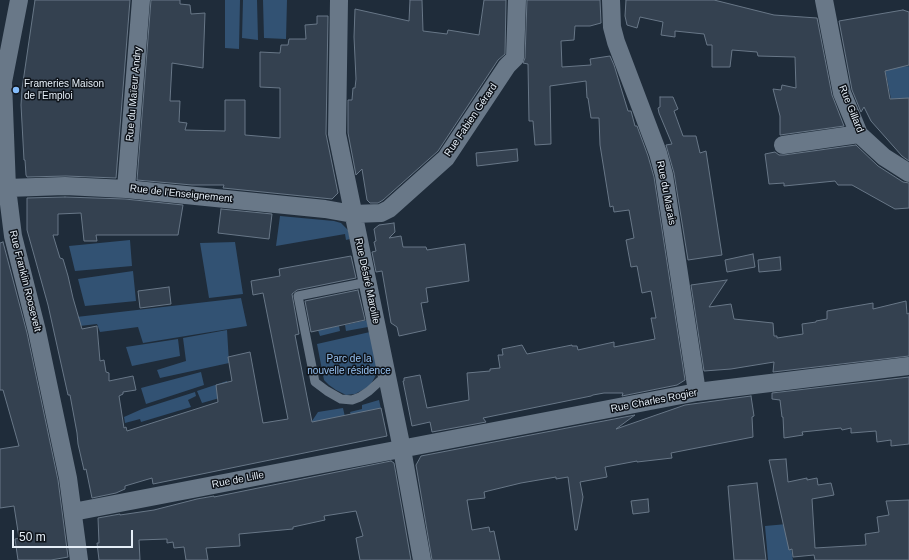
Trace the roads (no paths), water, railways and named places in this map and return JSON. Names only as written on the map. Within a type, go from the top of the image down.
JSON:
[{"type":"street","name":"Rue Franklin Roosevelt","points":[[19,0],[2,82],[7,188],[13,236],[38,331],[68,478],[79,560]]},
{"type":"street","name":"Rue du Maïeur Andry","points":[[126,189],[141,0]]},
{"type":"street","name":"Rue Désiré Maroille","points":[[339,0],[337,134],[402,449],[422,560]]},
{"type":"street","name":"Rue Fabien Gérard","points":[[353,214],[381,213],[389,209],[446,158],[507,66],[515,58],[518,0]]},
{"type":"street","name":"Rue du Marais","points":[[611,0],[612,27],[616,42],[658,153],[664,175],[697,392]]},
{"type":"street","name":"Rue Gillard","points":[[824,0],[842,92],[859,134],[884,157],[909,173]]},
{"type":"street","points":[[783,145],[859,134]]},
{"type":"street","name":"Rue de l'Enseignement","points":[[7,188],[65,186],[126,189],[325,209],[353,214]]},
{"type":"street","name":"Rue Charles Rogier","points":[[402,449],[697,392],[909,366]]},
{"type":"street","name":"Rue de Lille","points":[[73,512],[402,449]]},
{"type":"lane","points":[[368,282],[298,296],[314,382],[341,399],[352,400],[369,391],[380,381],[388,379]]},
{"type":"place","name":"Frameries Maison de l'Emploi","points":[[16,90]]},
{"type":"park label","name":"Parc de la nouvelle résidence","points":[[349,364]]}]
